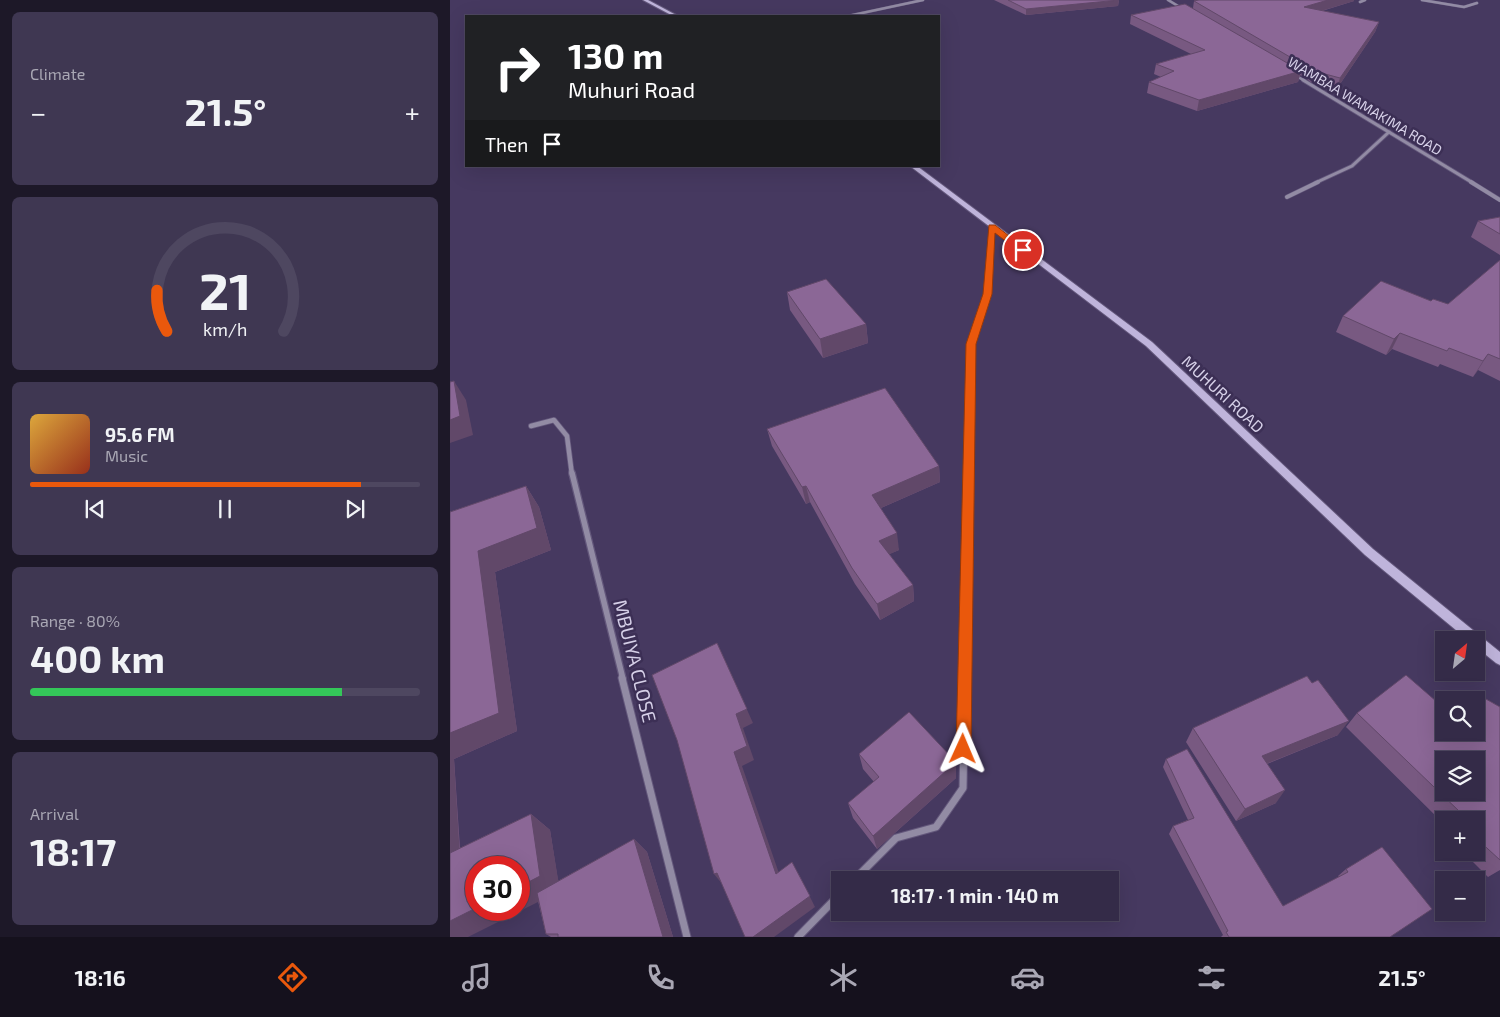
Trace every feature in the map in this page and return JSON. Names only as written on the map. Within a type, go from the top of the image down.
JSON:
[{"type":"main road","points":[[645,0],[674,15]]},
{"type":"main road","name":"MUHURI ROAD","points":[[914,167],[1149,344],[1369,552],[1500,659]]},
{"type":"street","points":[[853,15],[923,0]]},
{"type":"street","points":[[1168,0],[1184,10]]},
{"type":"street","points":[[1360,2],[1365,0]]},
{"type":"street","points":[[1422,0],[1455,7],[1464,7],[1477,3]]},
{"type":"street","name":"WAMBAA WAMAKIMA ROAD","points":[[1289,72],[1500,200]]},
{"type":"street","points":[[1287,197],[1352,166],[1389,132]]},
{"type":"street","points":[[863,871],[896,838],[936,827],[963,788],[971,344],[988,294],[992,227]]},
{"type":"street","name":"MBUIYA CLOSE","points":[[531,426],[554,420],[567,436],[573,480],[687,937]]},
{"type":"street","points":[[798,937],[831,903]]},
{"type":"building","points":[[1008,0],[1119,0],[1026,9]]},
{"type":"building","points":[[1328,0],[1304,7],[1379,22],[1340,78],[1314,71],[1194,1]]},
{"type":"building","points":[[1185,4],[1301,71],[1199,100],[1149,82],[1174,71],[1156,64],[1205,50],[1131,15]]},
{"type":"building","points":[[1500,217],[1500,234],[1478,221]]},
{"type":"building","points":[[1500,260],[1500,359],[1488,354],[1483,361],[1449,348],[1447,351],[1400,333],[1394,339],[1343,316],[1381,281],[1431,301],[1433,299],[1448,304]]},
{"type":"building","points":[[826,279],[866,324],[820,339],[787,292]]},
{"type":"building","points":[[454,381],[460,416],[450,420],[450,382]]},
{"type":"building","points":[[885,388],[939,466],[872,495],[897,533],[879,541],[913,585],[877,604],[852,568],[806,486],[802,487],[767,429]]},
{"type":"building","points":[[526,486],[537,528],[478,551],[499,713],[450,733],[450,512]]},
{"type":"building","points":[[717,643],[747,709],[736,714],[747,746],[734,752],[776,874],[792,862],[810,896],[753,937],[745,937],[717,873],[714,874],[677,740],[652,675]]},
{"type":"building","points":[[1406,675],[1435,700],[1435,741],[1485,741],[1486,699],[1500,707],[1500,860],[1485,846],[1485,811],[1459,811],[1449,801],[1485,801],[1485,751],[1435,751],[1435,788],[1357,713]]},
{"type":"building","points":[[1307,676],[1312,683],[1318,680],[1349,721],[1262,756],[1285,790],[1245,809],[1193,728]]},
{"type":"building","points":[[909,712],[956,762],[873,836],[848,803],[879,777],[859,754]]},
{"type":"building","points":[[1187,749],[1283,906],[1348,872],[1346,869],[1382,847],[1432,909],[1390,937],[1229,937],[1226,932],[1228,931],[1173,826],[1194,818],[1166,759]]},
{"type":"building","points":[[531,814],[540,876],[530,881],[530,856],[465,856],[465,914],[450,921],[450,853]]},
{"type":"building","points":[[634,839],[663,937],[558,937],[558,934],[546,934],[537,893]]},
{"type":"route","points":[[963,749],[971,344],[988,294],[992,227],[1023,250]]}]
